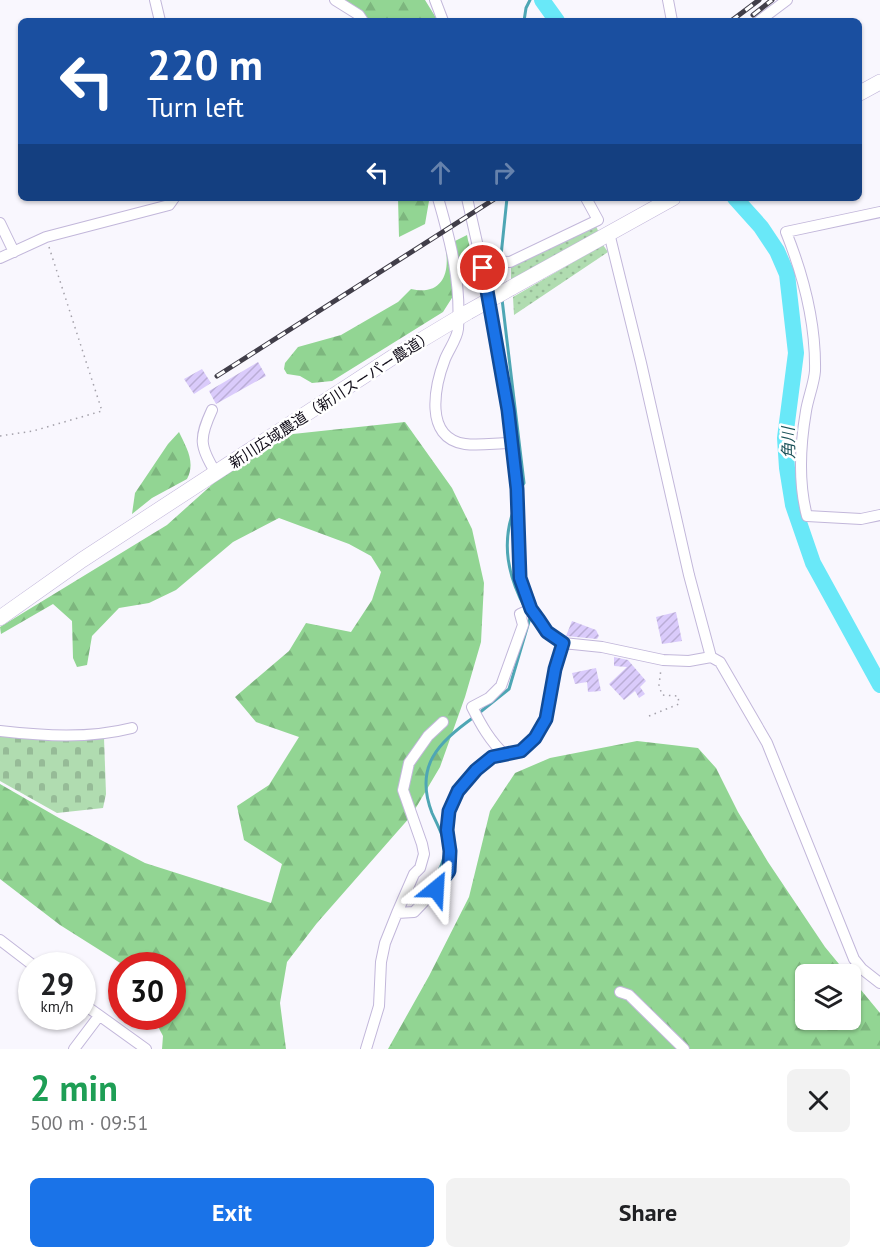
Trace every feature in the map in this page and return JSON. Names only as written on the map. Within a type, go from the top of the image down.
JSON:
[{"type":"street","points":[[155,0],[159,18]]},
{"type":"street","points":[[335,0],[352,10],[360,18]]},
{"type":"street","points":[[435,0],[442,18]]},
{"type":"street","points":[[668,0],[671,18]]},
{"type":"street","points":[[763,18],[787,0]]},
{"type":"street","points":[[862,92],[880,82]]},
{"type":"street","points":[[0,258],[46,237],[169,205],[172,201]]},
{"type":"street","points":[[439,201],[457,272],[463,314],[435,390],[434,405],[439,424],[451,439],[463,444],[511,443]]},
{"type":"street","points":[[468,201],[508,410],[517,489],[520,578],[528,611],[547,632],[563,643],[602,647],[663,660],[689,661],[711,657],[720,662],[767,743],[854,959],[862,969],[880,983]]},
{"type":"street","points":[[481,261],[510,262],[598,220],[588,201]]},
{"type":"street","name":"新川広域農道（新川スーパー農道）","points":[[0,618],[82,560],[393,357],[463,314],[668,201]]},
{"type":"street","points":[[880,212],[786,232],[799,264],[813,330],[815,373],[806,410],[801,449],[802,496],[807,516],[861,519],[880,515]]},
{"type":"street","points":[[0,223],[14,252]]},
{"type":"street","points":[[609,233],[689,575],[711,657]]},
{"type":"street","points":[[212,410],[201,441],[206,457],[216,472]]},
{"type":"street","points":[[505,755],[495,746],[472,707],[489,698],[501,686],[528,611]]},
{"type":"street","points":[[397,913],[414,912],[449,871],[450,851],[447,830],[449,811],[458,791],[476,770],[492,757],[521,751],[535,738],[546,719],[555,669],[563,643]]},
{"type":"street","points":[[366,1049],[379,1006],[381,962],[385,943],[414,874],[420,868],[424,854],[403,790],[408,763],[428,736],[443,722]]},
{"type":"street","points":[[0,731],[52,735],[109,734],[132,728]]},
{"type":"street","points":[[0,940],[18,954]]},
{"type":"street","points":[[620,992],[628,995],[684,1049]]},
{"type":"street","points":[[96,1014],[146,1049]]},
{"type":"street","points":[[74,1049],[99,1016]]},
{"type":"path","points":[[0,436],[33,431],[102,411],[46,237]]},
{"type":"path","points":[[649,716],[679,704],[678,696],[662,695],[660,685],[663,660]]},
{"type":"green space","points":[[329,0],[425,0],[436,18],[355,18]]},
{"type":"green space","points":[[398,201],[429,201],[425,224],[399,237]]},
{"type":"green space","points":[[596,226],[599,233],[511,282],[511,266]]},
{"type":"green space","points":[[467,235],[473,259],[472,270],[443,312],[332,381],[312,383],[300,376],[287,374],[284,369],[285,363],[298,347],[341,335],[398,302],[411,289],[422,290],[437,286],[442,280],[447,265],[445,246]]},
{"type":"green space","points":[[603,245],[608,252],[514,315],[513,297]]},
{"type":"green space","points":[[405,422],[452,488],[472,529],[484,583],[481,642],[465,697],[440,767],[411,816],[317,923],[287,962],[280,1003],[286,1049],[162,1049],[163,1036],[160,1030],[186,1030],[186,952],[108,952],[108,955],[60,925],[0,879],[0,784],[145,863],[271,903],[282,864],[244,840],[237,806],[269,785],[299,737],[256,722],[235,697],[289,651],[306,623],[351,632],[372,600],[381,572],[371,556],[349,544],[279,518],[233,542],[176,590],[149,603],[119,608],[92,636],[87,665],[77,667],[73,658],[72,621],[53,604],[1,634],[0,627],[167,525],[225,473],[293,434]]},
{"type":"green space","points":[[179,432],[190,461],[190,473],[187,479],[152,498],[132,514],[135,493],[168,444]]},
{"type":"green space","points":[[0,735],[104,738],[106,794],[103,808],[57,813],[0,781]]},
{"type":"green space","points":[[637,741],[698,748],[716,768],[738,812],[768,862],[839,964],[795,964],[795,1030],[861,1030],[861,990],[880,1013],[880,1049],[388,1049],[429,976],[469,897],[490,811],[515,773],[550,758]]},
{"type":"building","points":[[258,362],[266,376],[216,404],[209,391]]},
{"type":"building","points":[[202,369],[211,383],[194,394],[184,379]]},
{"type":"building","points":[[676,612],[682,641],[662,644],[656,617]]},
{"type":"building","points":[[572,621],[596,630],[599,636],[597,639],[566,636]]},
{"type":"building","points":[[614,657],[628,660],[646,681],[640,687],[645,694],[639,698],[635,691],[624,700],[609,684],[627,667],[614,666]]},
{"type":"building","points":[[596,668],[601,691],[588,692],[587,682],[575,684],[572,673]]},
{"type":"waterway","points":[[524,18],[530,0]]},
{"type":"waterway","name":"角川","points":[[542,0],[555,18]]},
{"type":"waterway","points":[[500,290],[499,275],[507,201]]},
{"type":"waterway","name":"角川","points":[[738,201],[761,227],[777,251],[787,274],[796,353],[785,438],[793,505],[813,563],[880,685]]},
{"type":"waterway","points":[[502,299],[524,483],[521,488]]},
{"type":"waterway","points":[[514,509],[508,535],[508,560],[514,584],[525,608]]},
{"type":"waterway","points":[[479,713],[509,689],[530,618],[528,614]]},
{"type":"waterway","points":[[433,882],[442,864],[445,847],[427,796],[428,769],[440,746],[474,717]]},
{"type":"railway","points":[[735,18],[759,0]]},
{"type":"railway","points":[[753,15],[772,0]]},
{"type":"railway","points":[[217,376],[491,201]]},
{"type":"route","points":[[436,889],[449,871],[450,851],[447,830],[449,811],[458,791],[476,770],[492,757],[521,751],[535,738],[546,719],[555,669],[563,643],[547,632],[531,609],[520,578],[517,489],[508,410],[483,268]]}]
